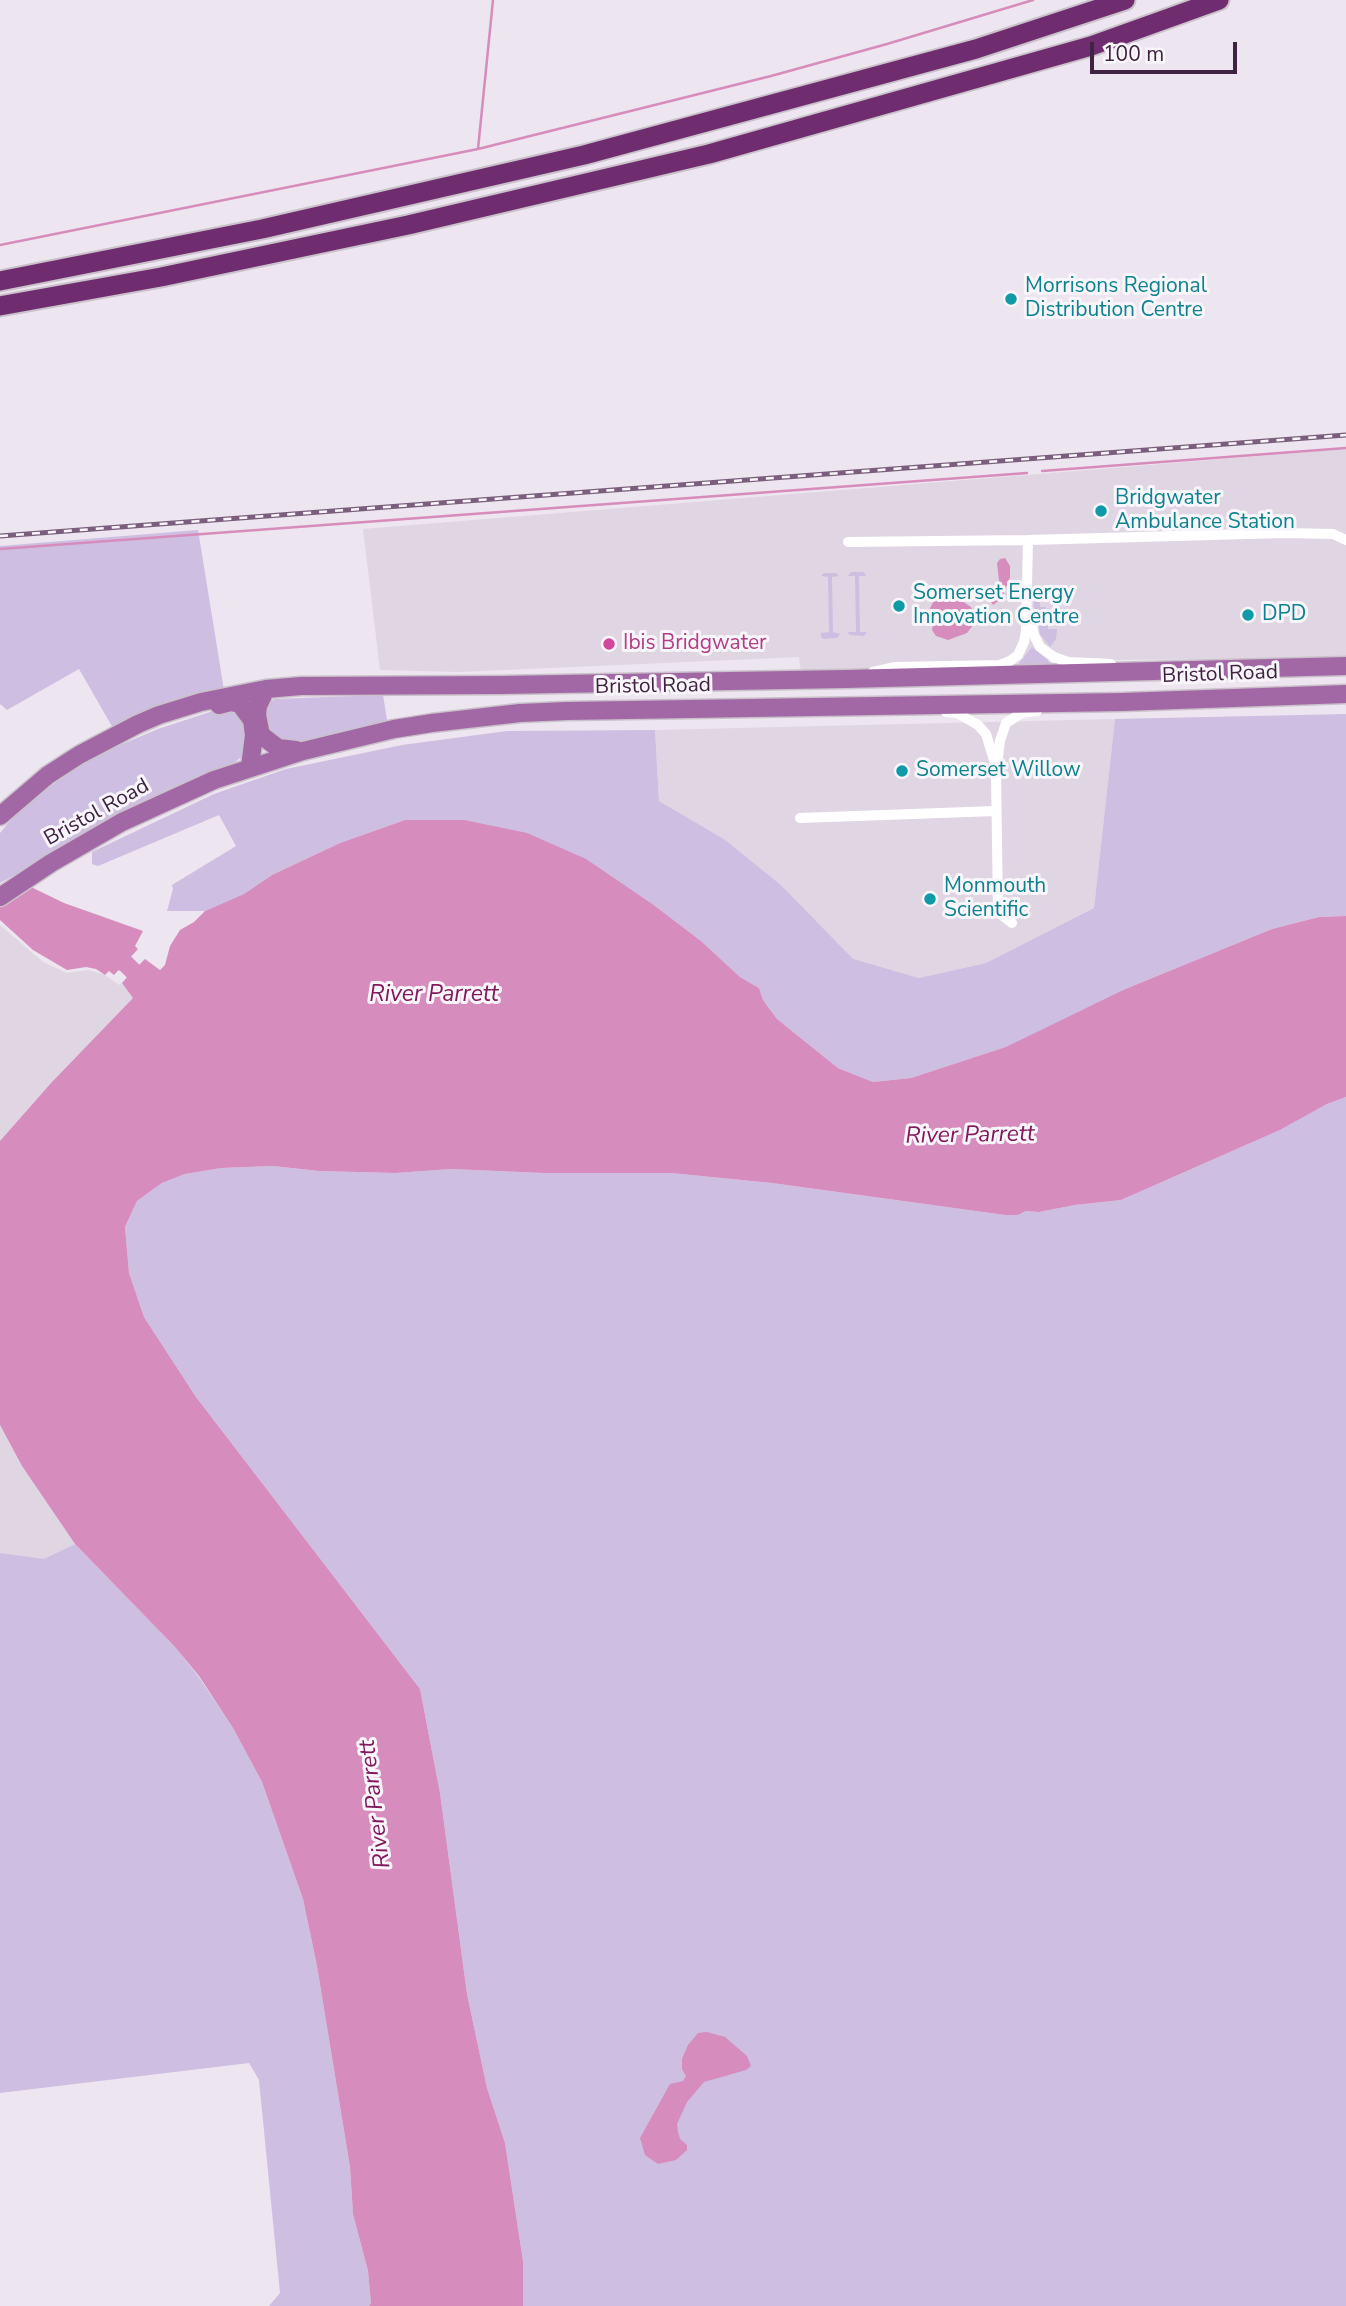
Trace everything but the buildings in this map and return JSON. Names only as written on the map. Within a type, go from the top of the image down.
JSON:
[{"type":"highway","points":[[0,281],[262,229],[584,155],[976,49],[1125,0]]},
{"type":"highway","points":[[0,306],[161,277],[395,228],[709,155],[1091,46],[1219,0]]},
{"type":"main road","name":"Bristol Road","points":[[0,816],[48,775],[79,755],[138,724],[201,702],[266,689],[301,686],[846,679],[1346,666]]},
{"type":"main road","points":[[266,689],[257,715],[261,735],[264,740],[278,748],[303,751]]},
{"type":"main road","name":"Bristol Road","points":[[0,897],[122,822],[168,800],[250,767],[394,729],[520,713],[1122,702],[1346,694]]},
{"type":"main road","points":[[138,724],[158,724],[231,702],[240,705],[252,720],[254,735],[250,767]]},
{"type":"street","points":[[848,542],[1285,533],[1333,534],[1346,540]]},
{"type":"street","points":[[846,679],[895,667],[982,666],[1010,662],[1018,655],[1024,642],[1028,605],[1028,540]]},
{"type":"street","points":[[1028,605],[1034,635],[1040,647],[1054,657],[1068,662],[1152,663],[1241,669]]},
{"type":"street","points":[[1012,923],[998,912],[996,773],[1002,732],[1006,723],[1029,711],[1093,709],[1122,702]]},
{"type":"street","points":[[878,706],[905,711],[957,713],[969,718],[986,734],[996,773]]},
{"type":"street","points":[[800,818],[996,811]]},
{"type":"shaded area","points":[[1346,449],[1346,659],[1048,660],[1012,664],[892,665],[847,672],[801,672],[799,657],[460,672],[380,670],[363,529]]},
{"type":"shaded area","points":[[198,530],[224,690],[113,728],[79,669],[7,710],[0,704],[0,546]]},
{"type":"shaded area","points":[[851,572],[864,572],[866,576],[859,576],[860,632],[867,632],[864,636],[849,635],[848,632],[856,632],[855,576],[848,576]]},
{"type":"shaded area","points":[[824,573],[836,573],[839,576],[832,577],[833,632],[840,634],[837,638],[821,637],[821,633],[829,632],[828,577],[821,576]]},
{"type":"shaded area","points":[[1039,586],[1046,589],[1039,591],[1040,607],[1046,607],[1048,629],[1057,629],[1056,639],[1050,647],[1040,634],[1037,614],[1034,613],[1034,590]]},
{"type":"shaded area","points":[[1032,647],[1051,663],[1051,667],[1017,666]]},
{"type":"shaded area","points":[[383,695],[388,726],[300,745],[270,741],[264,706],[275,699]]},
{"type":"shaded area","points":[[225,707],[235,708],[246,719],[246,753],[228,768],[62,849],[0,883],[0,833],[19,810],[87,759],[158,729]]},
{"type":"shaded area","points":[[1346,714],[1346,916],[1319,917],[1272,929],[1123,990],[1007,1047],[911,1078],[873,1082],[838,1068],[777,1019],[763,1000],[759,988],[740,977],[701,941],[655,906],[405,820],[340,843],[272,875],[244,894],[205,911],[167,911],[172,885],[236,846],[219,815],[98,866],[92,864],[92,852],[214,794],[286,769],[402,745],[507,731],[655,730],[659,801],[724,839],[781,885],[853,959],[919,978],[986,963],[1094,908],[1115,719]]},
{"type":"shaded area","points":[[1115,719],[1094,908],[986,963],[919,978],[853,960],[781,885],[724,839],[659,801],[655,730]]},
{"type":"shaded area","points":[[0,925],[43,962],[67,973],[88,970],[105,975],[119,985],[122,983],[134,997],[51,1083],[0,1141]]},
{"type":"shaded area","points":[[1346,1097],[1346,2306],[523,2306],[523,2261],[505,2143],[487,2088],[467,1994],[440,1793],[420,1689],[196,1397],[144,1317],[129,1273],[125,1227],[137,1201],[162,1183],[185,1174],[220,1168],[273,1166],[319,1171],[396,1173],[451,1169],[543,1173],[671,1173],[772,1183],[1018,1215],[1026,1211],[1039,1212],[1121,1200],[1280,1130],[1327,1104]]},
{"type":"shaded area","points":[[0,1425],[22,1466],[75,1544],[44,1560],[0,1553]]},
{"type":"shaded area","points":[[75,1544],[175,1647],[198,1676],[233,1728],[262,1782],[303,1899],[317,1966],[350,2167],[353,2214],[368,2271],[369,2306],[269,2306],[280,2293],[259,2080],[249,2063],[0,2093],[0,1553],[44,1559]]},
{"type":"water","points":[[1005,558],[1010,566],[1010,577],[1002,598],[993,605],[990,600],[1000,589],[997,563]]},
{"type":"water","points":[[953,595],[971,607],[977,620],[967,633],[948,640],[936,636],[932,630],[935,616],[930,608],[936,597]]},
{"type":"water","name":"River Parrett","points":[[405,820],[464,820],[527,833],[586,859],[655,906],[701,941],[740,977],[759,988],[763,1000],[777,1019],[838,1068],[873,1082],[911,1078],[1006,1047],[1123,990],[1272,929],[1319,917],[1346,916],[1346,1097],[1327,1104],[1280,1130],[1121,1200],[1005,1215],[772,1183],[671,1173],[543,1173],[451,1169],[396,1173],[319,1171],[273,1166],[221,1168],[185,1174],[162,1183],[137,1201],[125,1227],[129,1273],[144,1317],[196,1397],[420,1689],[440,1793],[467,1994],[487,2088],[505,2143],[523,2261],[523,2306],[369,2306],[368,2271],[353,2214],[350,2167],[317,1966],[303,1899],[262,1782],[233,1728],[199,1676],[175,1647],[75,1544],[22,1466],[0,1425],[0,1141],[51,1083],[133,998],[122,983],[128,976],[145,959],[160,970],[165,965],[170,946],[180,930],[194,922],[205,911],[244,894],[272,875],[340,843]]},
{"type":"water","points":[[0,884],[31,887],[64,903],[143,931],[135,946],[138,949],[114,975],[109,971],[105,975],[86,967],[67,970],[33,950],[0,920]]},
{"type":"water","points":[[707,2032],[725,2037],[747,2056],[751,2066],[746,2070],[704,2082],[687,2102],[677,2124],[680,2139],[687,2145],[687,2150],[676,2160],[658,2164],[645,2155],[640,2138],[670,2084],[683,2081],[686,2076],[682,2069],[682,2059],[688,2045],[698,2033]]},
{"type":"waterway","points":[[478,149],[493,0]]},
{"type":"waterway","points":[[0,245],[478,149],[771,76],[1033,0]]},
{"type":"waterway","points":[[1042,471],[1346,448]]},
{"type":"waterway","points":[[0,549],[1027,473]]},
{"type":"waterway","points":[[102,956],[125,963],[146,984],[147,990]]},
{"type":"railway","points":[[0,536],[1346,435]]},
{"type":"place","name":"Morrisons Regional Distribution Centre","points":[[1011,299]]},
{"type":"place","name":"Bridgwater Ambulance Station","points":[[1101,511]]},
{"type":"place","name":"Somerset Energy Innovation Centre","points":[[899,606]]},
{"type":"place","name":"DPD","points":[[1248,615]]},
{"type":"place","name":"Ibis Bridgwater","points":[[609,644]]},
{"type":"place","name":"Somerset Willow","points":[[902,771]]},
{"type":"place","name":"Monmouth Scientific","points":[[930,899]]}]
